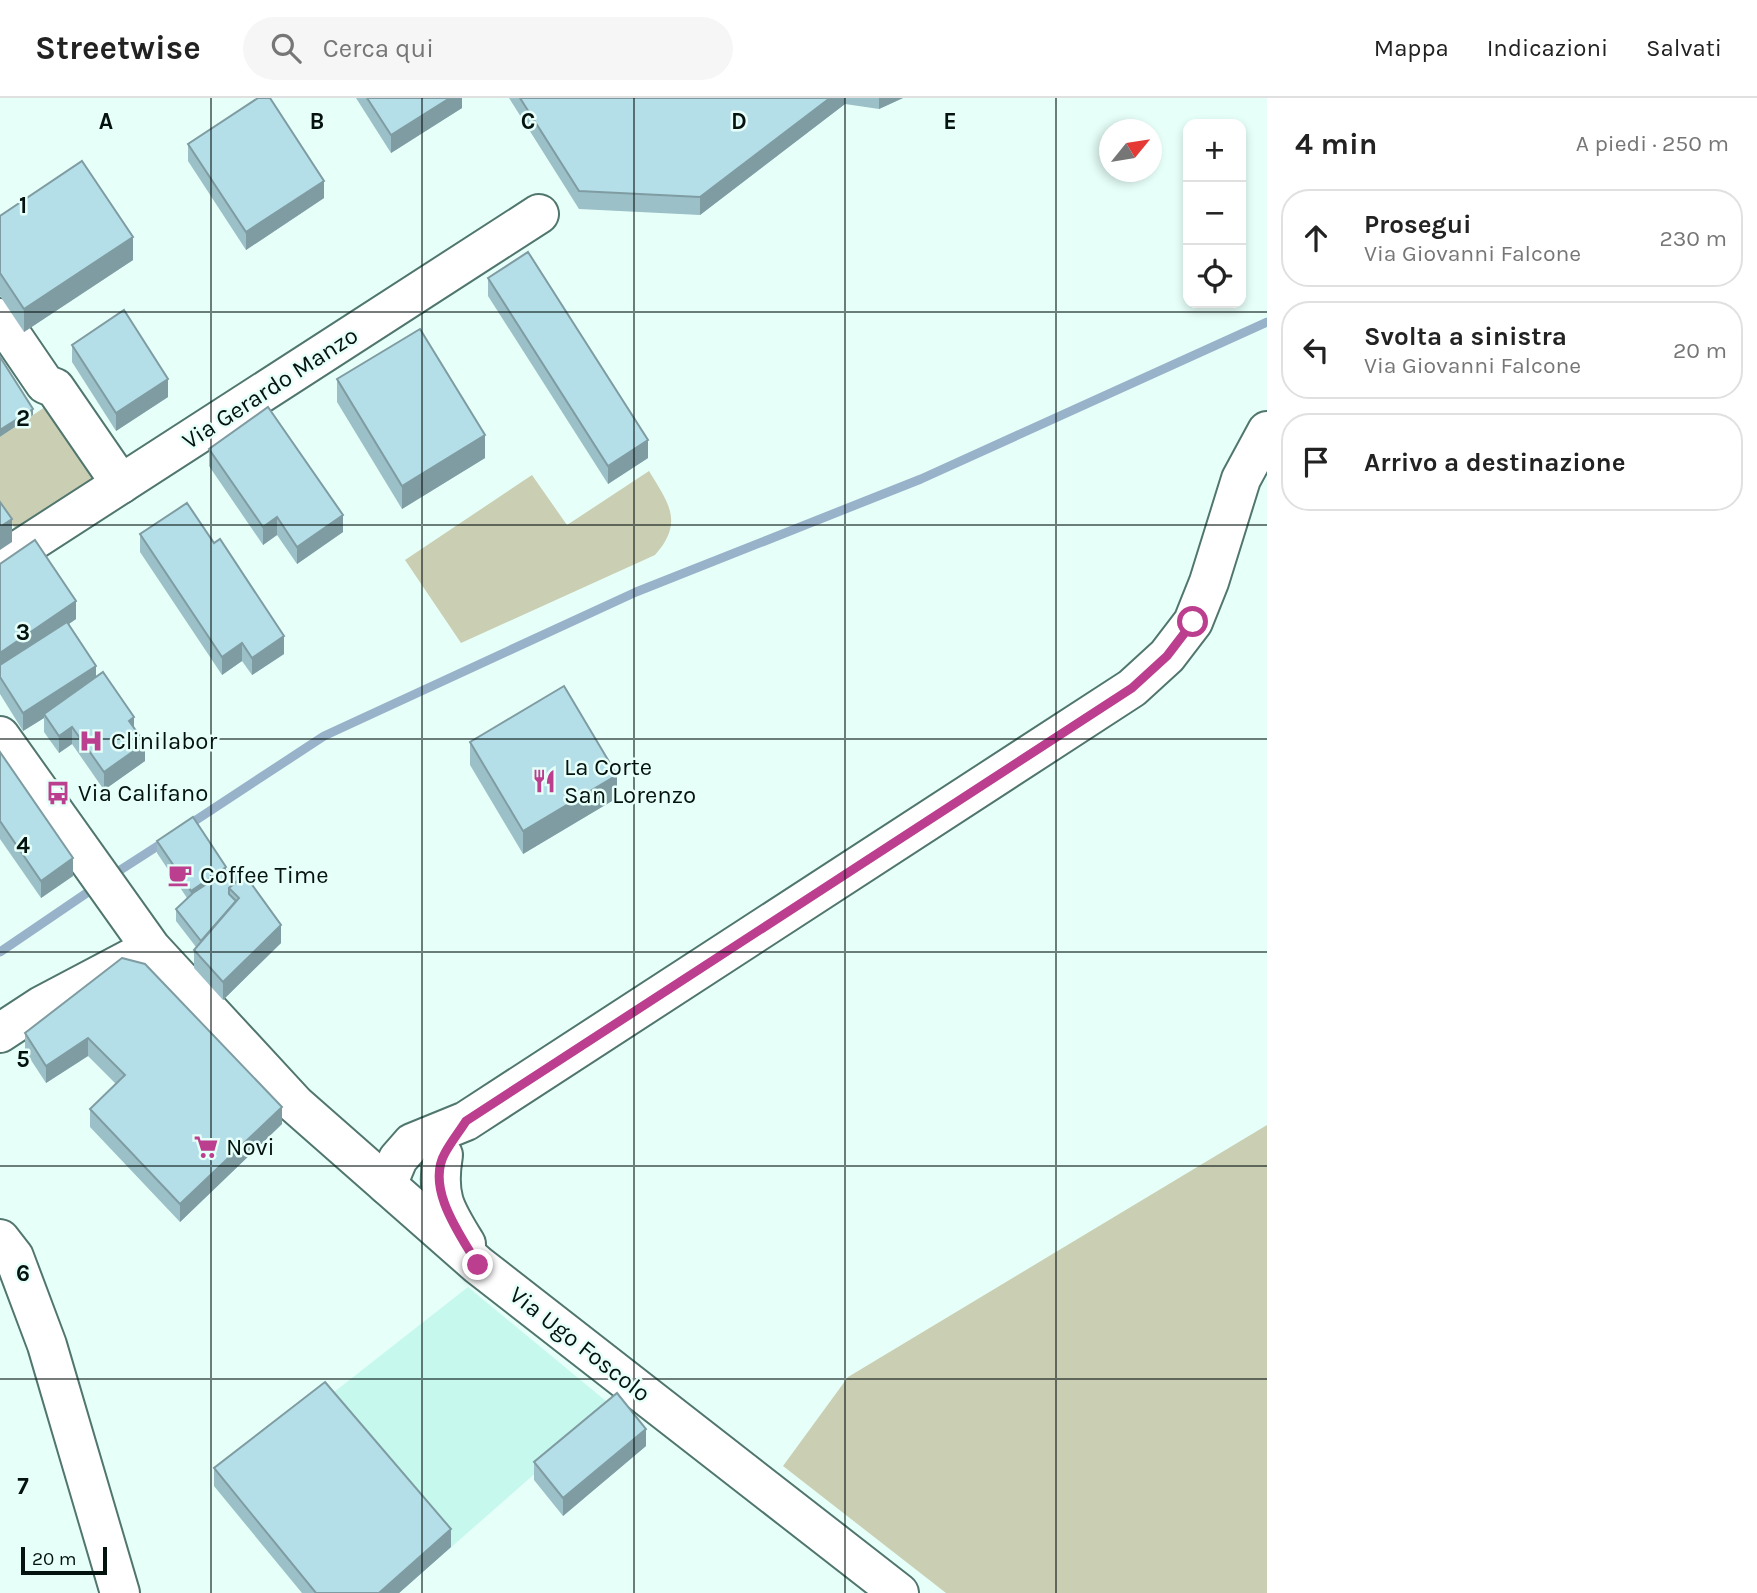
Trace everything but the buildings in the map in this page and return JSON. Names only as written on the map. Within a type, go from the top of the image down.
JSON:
[{"type":"street","name":"Via Gerardo Manzo","points":[[0,562],[539,214]]},
{"type":"street","points":[[0,318],[44,384],[55,388],[121,484]]},
{"type":"street","points":[[397,1205],[398,1159],[428,1149],[466,1121],[1132,688],[1167,656],[1193,622],[1209,582],[1241,479],[1267,431]]},
{"type":"street","name":"Via Ugo Foscolo","points":[[0,736],[141,936],[295,1104],[397,1205],[899,1593]]},
{"type":"street","points":[[0,1033],[141,936]]},
{"type":"street","points":[[295,1104],[375,1142],[428,1149]]},
{"type":"street","points":[[428,1149],[449,1216],[478,1265]]},
{"type":"street","points":[[0,1239],[14,1257],[47,1345],[120,1593]]},
{"type":"shaded area","points":[[57,399],[105,473],[17,531],[0,505],[0,437]]},
{"type":"shaded area","points":[[649,471],[667,503],[671,523],[664,543],[655,555],[461,643],[405,560],[532,475],[567,525]]},
{"type":"shaded area","points":[[1267,1125],[1267,1593],[946,1593],[783,1466],[848,1377]]},
{"type":"shaded area","points":[[468,1287],[612,1406],[399,1593],[302,1593],[214,1486]]},
{"type":"waterway","points":[[187,826],[324,736],[636,592],[921,479],[1267,322]]},
{"type":"waterway","points":[[111,876],[167,840]]},
{"type":"waterway","points":[[0,952],[97,886]]},
{"type":"place","name":"Clinilabor","points":[[91,741]]},
{"type":"place","name":"La Corte San Lorenzo","points":[[544,781]]},
{"type":"place","name":"Via Califano","points":[[58,793]]},
{"type":"place","name":"Coffee Time","points":[[180,875]]},
{"type":"place","name":"Novi","points":[[206,1147]]},
{"type":"route","points":[[478,1265],[449,1216],[440,1194],[443,1155],[466,1121],[1132,688],[1167,656],[1193,622]]}]
